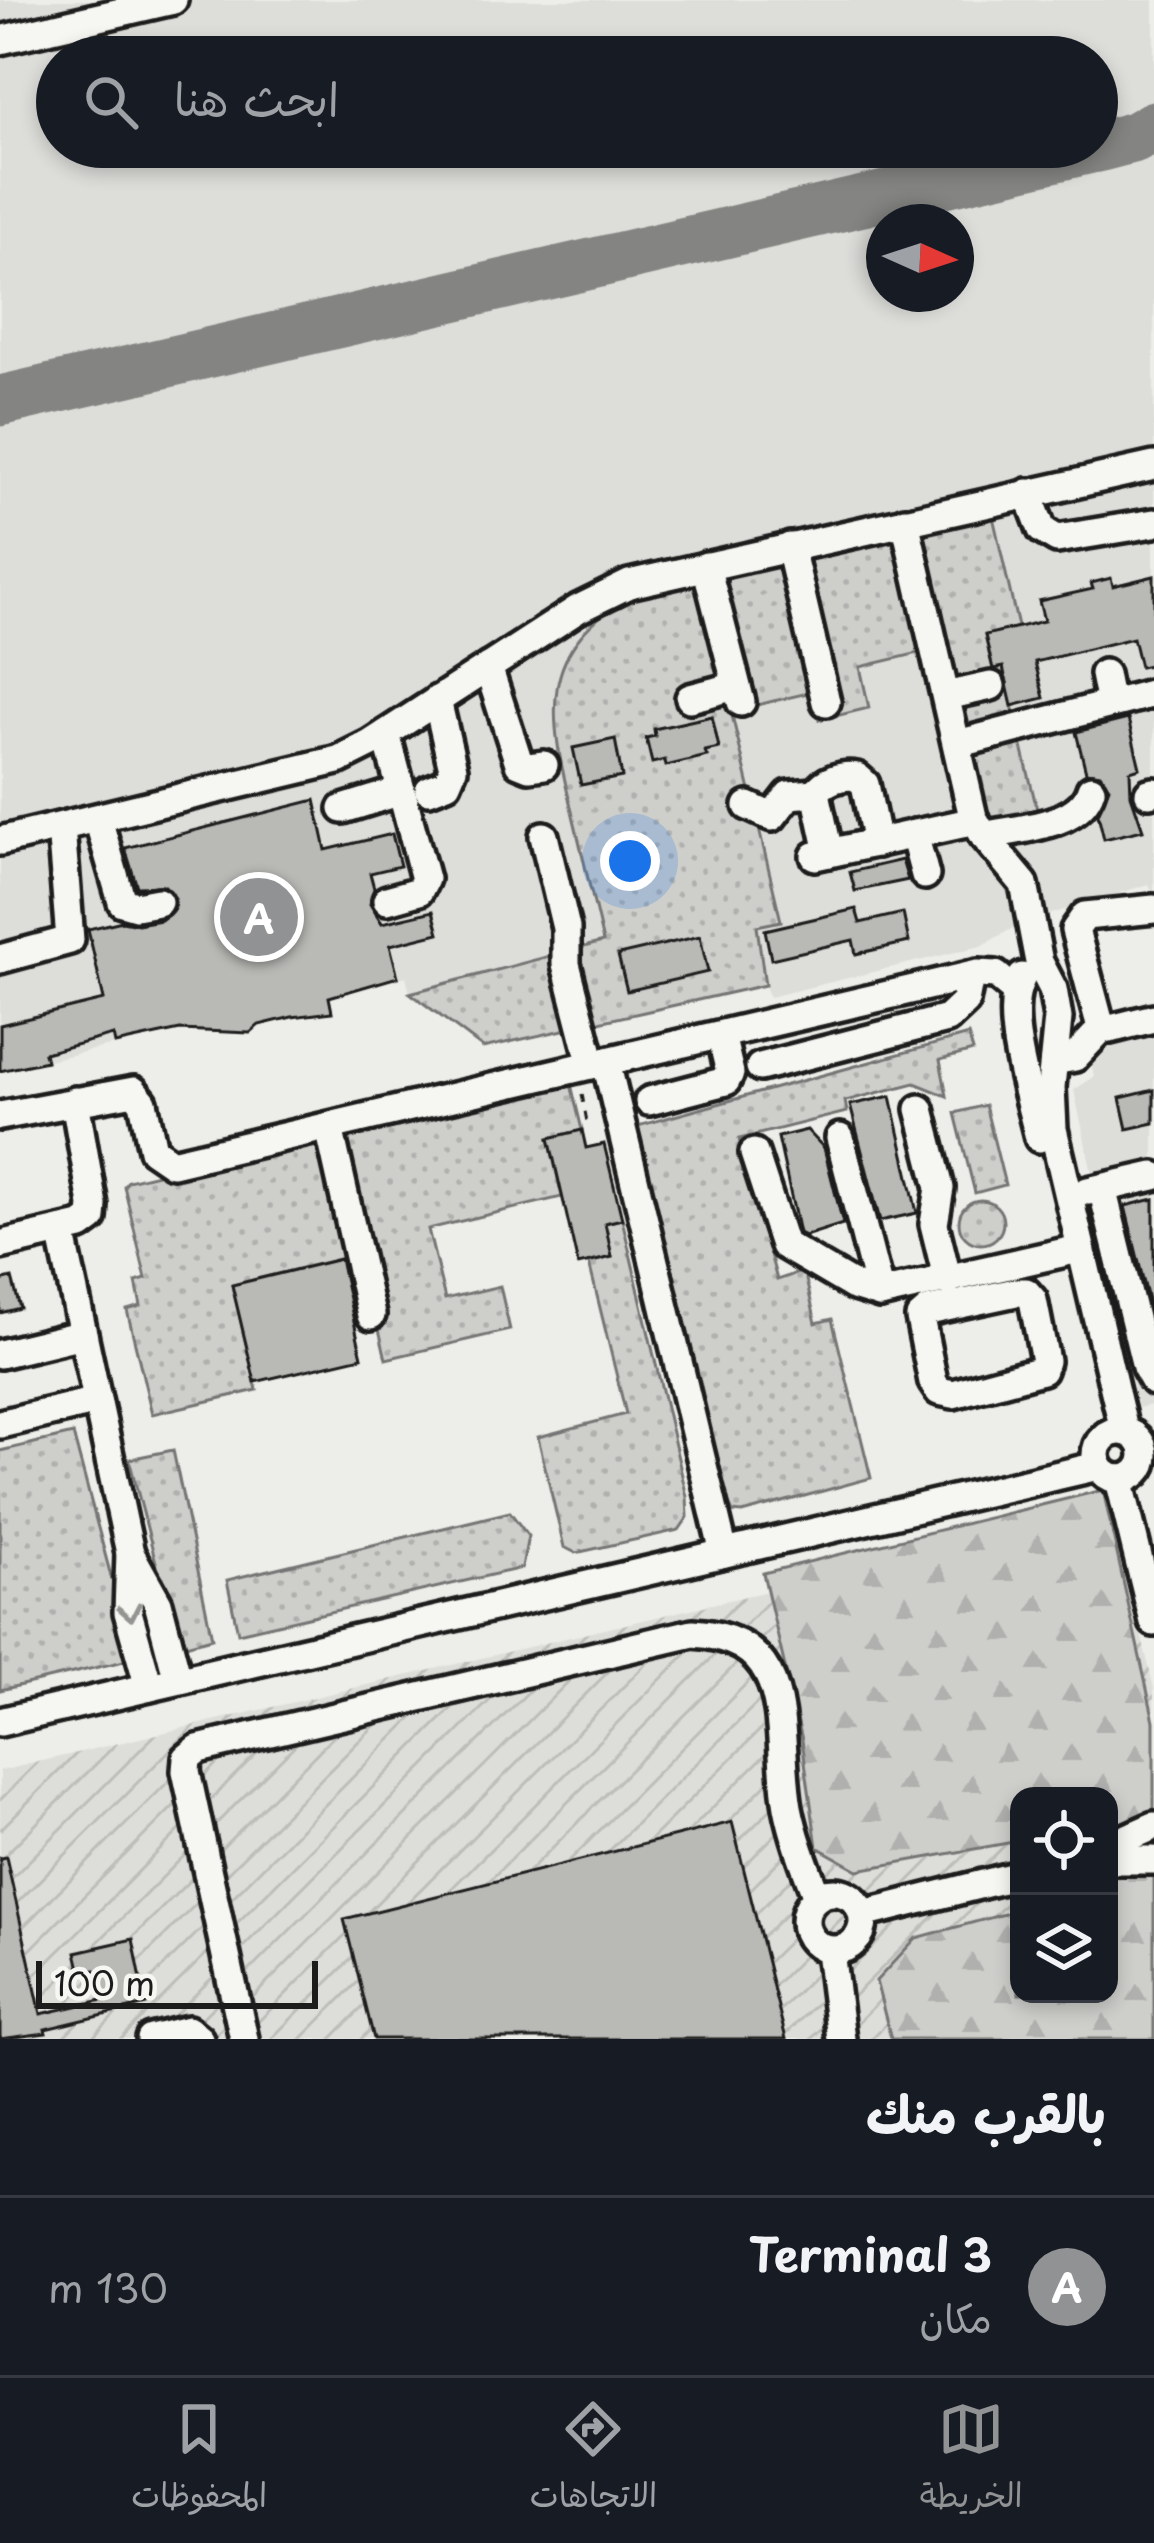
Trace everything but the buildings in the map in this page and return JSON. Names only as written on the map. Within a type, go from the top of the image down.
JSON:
[{"type":"street","points":[[0,40],[173,0]]},
{"type":"street","points":[[0,842],[320,766],[354,753],[612,591],[1152,464]]},
{"type":"street","points":[[1028,493],[1042,530],[1057,539],[1154,523]]},
{"type":"street","points":[[905,521],[979,829],[1024,884],[1039,962],[1075,1044]]},
{"type":"street","points":[[790,547],[826,702]]},
{"type":"street","points":[[690,698],[739,694],[706,566]]},
{"type":"street","points":[[488,667],[519,763],[544,765]]},
{"type":"street","points":[[1104,674],[1110,704]]},
{"type":"street","points":[[946,696],[991,686]]},
{"type":"street","points":[[957,743],[1154,693]]},
{"type":"street","points":[[343,809],[447,783],[453,769],[437,700]]},
{"type":"street","points":[[386,734],[415,790],[424,878],[419,891],[388,900]]},
{"type":"street","points":[[748,806],[772,818],[789,795],[816,793],[826,782],[853,775],[862,779],[877,842]]},
{"type":"street","points":[[816,793],[821,855],[914,834],[1072,815],[1086,803],[1091,788]]},
{"type":"street","points":[[98,819],[122,902],[136,906],[158,902]]},
{"type":"street","points":[[0,959],[70,940],[61,827]]},
{"type":"street","points":[[914,834],[925,875]]},
{"type":"street","points":[[544,836],[566,928],[566,964],[723,1545]]},
{"type":"street","points":[[1059,1198],[1052,1130],[1075,1044],[1076,925],[1085,916],[1154,909]]},
{"type":"street","points":[[1039,962],[1020,980],[1014,1016],[1122,1453],[1154,1622]]},
{"type":"street","points":[[0,1116],[128,1090],[138,1093],[153,1150],[172,1162],[970,976],[996,975],[1015,991]]},
{"type":"street","points":[[760,1067],[947,1019],[965,1002],[970,976]]},
{"type":"street","points":[[1075,1044],[1154,1018]]},
{"type":"street","points":[[649,1101],[726,1081],[730,1073],[721,1035]]},
{"type":"street","points":[[0,1245],[87,1223],[94,1212],[75,1101]]},
{"type":"street","points":[[920,1109],[940,1189],[934,1224],[948,1281]]},
{"type":"street","points":[[329,1127],[371,1315]]},
{"type":"street","points":[[840,1138],[880,1294]]},
{"type":"street","points":[[754,1153],[784,1245],[854,1286],[880,1294],[1072,1256]]},
{"type":"street","points":[[1059,1198],[1154,1176]]},
{"type":"street","points":[[1102,1188],[1146,1367],[1154,1381]]},
{"type":"street","points":[[61,1231],[130,1553],[128,1612],[147,1679]]},
{"type":"street","points":[[1031,1296],[1016,1292],[924,1314],[920,1328],[935,1387],[953,1394],[1042,1370],[1046,1361],[1031,1296],[1037,1278],[1072,1256]]},
{"type":"street","points":[[0,1354],[82,1334]]},
{"type":"street","points":[[0,1424],[97,1402]]},
{"type":"street","points":[[0,1722],[176,1671],[1122,1453]]},
{"type":"street","points":[[1122,1453],[1154,1550]]},
{"type":"street","points":[[130,1553],[158,1603],[176,1671]]},
{"type":"street","points":[[244,2039],[186,1771],[187,1758],[198,1749],[693,1633],[718,1634],[742,1645],[775,1685],[789,1810],[817,1897]]},
{"type":"street","points":[[0,1703],[147,1679]]},
{"type":"street","points":[[1118,1842],[1154,1826]]},
{"type":"street","points":[[1118,1860],[1154,1860]]},
{"type":"street","points":[[863,1914],[1010,1877]]},
{"type":"street","points":[[839,1892],[858,1904],[863,1914],[860,1937],[852,1946],[830,1951],[819,1947],[805,1929],[808,1906],[817,1897],[839,1892]]},
{"type":"street","points":[[830,1951],[841,2039]]},
{"type":"street","points":[[151,2039],[188,2030],[199,2039]]},
{"type":"path","points":[[588,1127],[592,1065]]},
{"type":"shaded area","points":[[0,0],[1154,0],[1154,895],[1149,884],[1022,923],[981,946],[769,997],[765,985],[483,1048],[410,993],[406,976],[330,997],[332,1013],[259,1025],[250,1033],[180,1030],[0,1071]]},
{"type":"shaded area","points":[[1154,1037],[1153,1418],[1151,1405],[1138,1408],[1087,1175],[1092,1173],[1074,1090],[1094,1077],[1089,1051]]},
{"type":"shaded area","points":[[1112,1510],[1154,1689],[1154,2039],[0,2039],[0,1771]]},
{"type":"green space","points":[[992,512],[1018,627],[985,636],[993,669],[1003,667],[1039,818],[976,833],[931,650],[860,667],[869,708],[819,720],[812,692],[731,711],[781,921],[757,926],[765,985],[483,1048],[410,993],[603,942],[555,716],[565,661],[580,637],[604,614],[638,592]]},
{"type":"green space","points":[[968,1035],[973,1051],[940,1060],[947,1096],[915,1083],[845,1101],[847,1112],[739,1139],[777,1280],[804,1271],[816,1323],[832,1319],[871,1478],[733,1512],[723,1491],[634,1127]]},
{"type":"green space","points":[[571,1084],[582,1130],[549,1138],[562,1197],[428,1229],[445,1299],[500,1286],[510,1330],[386,1359],[346,1188],[343,1137]]},
{"type":"green space","points":[[985,1105],[1005,1185],[975,1193],[955,1113]]},
{"type":"green space","points":[[319,1135],[347,1257],[232,1285],[257,1390],[152,1414],[127,1310],[141,1306],[136,1282],[146,1279],[124,1186],[128,1181]]},
{"type":"green space","points":[[981,1200],[997,1206],[1003,1222],[997,1238],[981,1244],[965,1238],[959,1222],[965,1206]]},
{"type":"green space","points":[[622,1219],[688,1517],[679,1530],[576,1553],[564,1547],[538,1437],[626,1414],[589,1263],[612,1257],[605,1223]]},
{"type":"green space","points":[[73,1434],[133,1659],[0,1690],[0,1451]]},
{"type":"green space","points":[[173,1450],[212,1638],[178,1647],[129,1459]]},
{"type":"green space","points":[[1103,1490],[1154,1721],[1154,2039],[891,2039],[876,1981],[916,1938],[1010,1912],[1010,2003],[1118,2003],[1118,1787],[1010,1787],[1010,1843],[858,1870],[817,1847],[802,1740],[763,1573]]},
{"type":"green space","points":[[510,1512],[528,1536],[522,1568],[238,1633],[227,1580]]},
{"type":"taxiway","points":[[1118,141],[1154,126]]},
{"type":"taxiway","points":[[0,401],[1005,168]]},
{"type":"place","name":"Terminal 3","points":[[259,917]]}]
